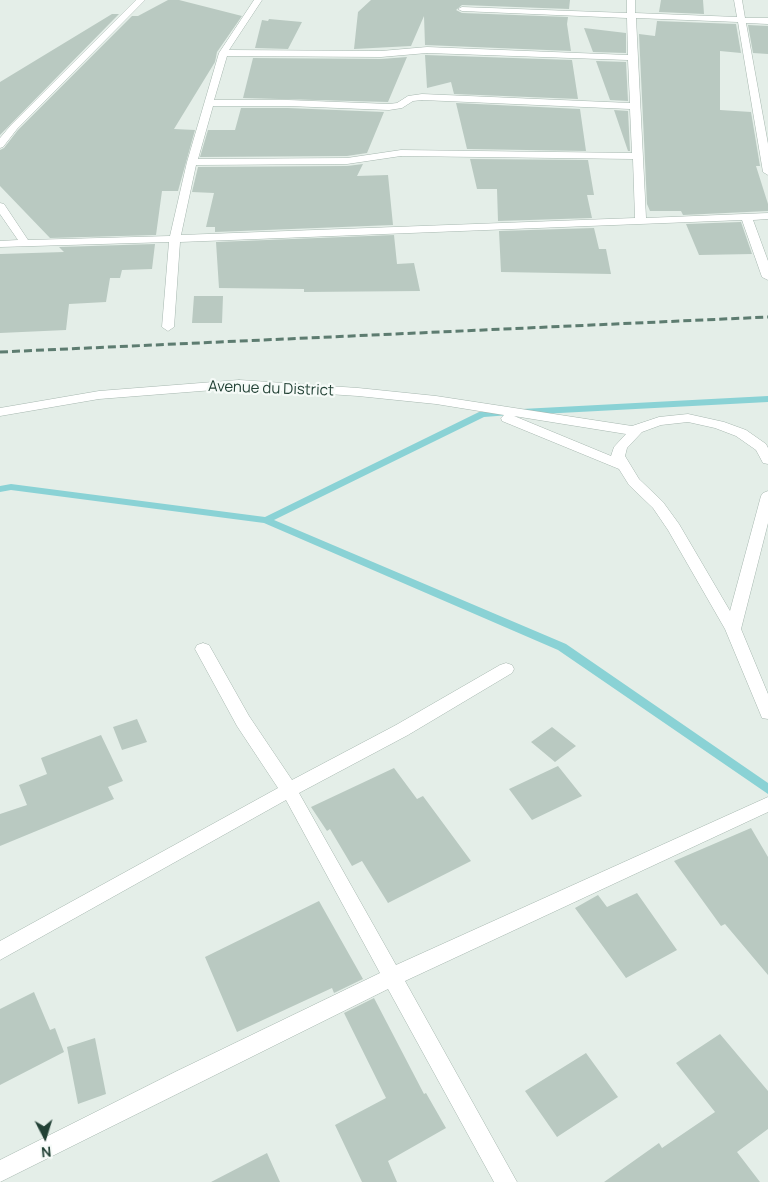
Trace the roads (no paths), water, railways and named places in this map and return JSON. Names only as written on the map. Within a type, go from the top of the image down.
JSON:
[{"type":"street","points":[[0,145],[14,126],[141,0]]},
{"type":"street","points":[[168,327],[170,267],[174,239],[208,103],[223,53],[258,0]]},
{"type":"street","points":[[631,0],[634,106],[642,220]]},
{"type":"street","points":[[738,0],[768,172]]},
{"type":"street","points":[[462,9],[768,21]]},
{"type":"street","points":[[223,53],[381,54],[427,50],[632,58]]},
{"type":"street","points":[[208,103],[288,103],[389,107],[399,106],[411,98],[422,97],[634,106]]},
{"type":"street","points":[[192,162],[347,161],[401,153],[637,156]]},
{"type":"street","points":[[0,206],[25,244]]},
{"type":"street","points":[[0,244],[768,216]]},
{"type":"street","points":[[748,218],[768,277]]},
{"type":"street","name":"Avenue du District","points":[[0,412],[99,395],[239,384],[358,392],[436,400],[636,431]]},
{"type":"street","name":"Avenue du District","points":[[482,408],[622,465]]},
{"type":"street","points":[[768,460],[761,447],[741,433],[719,425],[688,418],[659,421],[636,431],[621,447],[618,456],[634,482],[658,505],[674,527],[733,629],[768,713]]},
{"type":"street","points":[[733,629],[768,496]]},
{"type":"street","points":[[203,649],[243,721],[289,790],[506,1182]]},
{"type":"street","points":[[0,951],[289,790],[402,730],[506,669]]},
{"type":"street","points":[[0,1172],[184,1078],[392,977],[526,917],[768,804]]},
{"type":"waterway","points":[[522,412],[768,399]]},
{"type":"waterway","points":[[266,520],[482,414],[507,413]]},
{"type":"waterway","points":[[0,489],[11,487],[266,520]]},
{"type":"waterway","points":[[266,520],[562,647],[768,789]]},
{"type":"railway","points":[[0,352],[768,317]]}]
